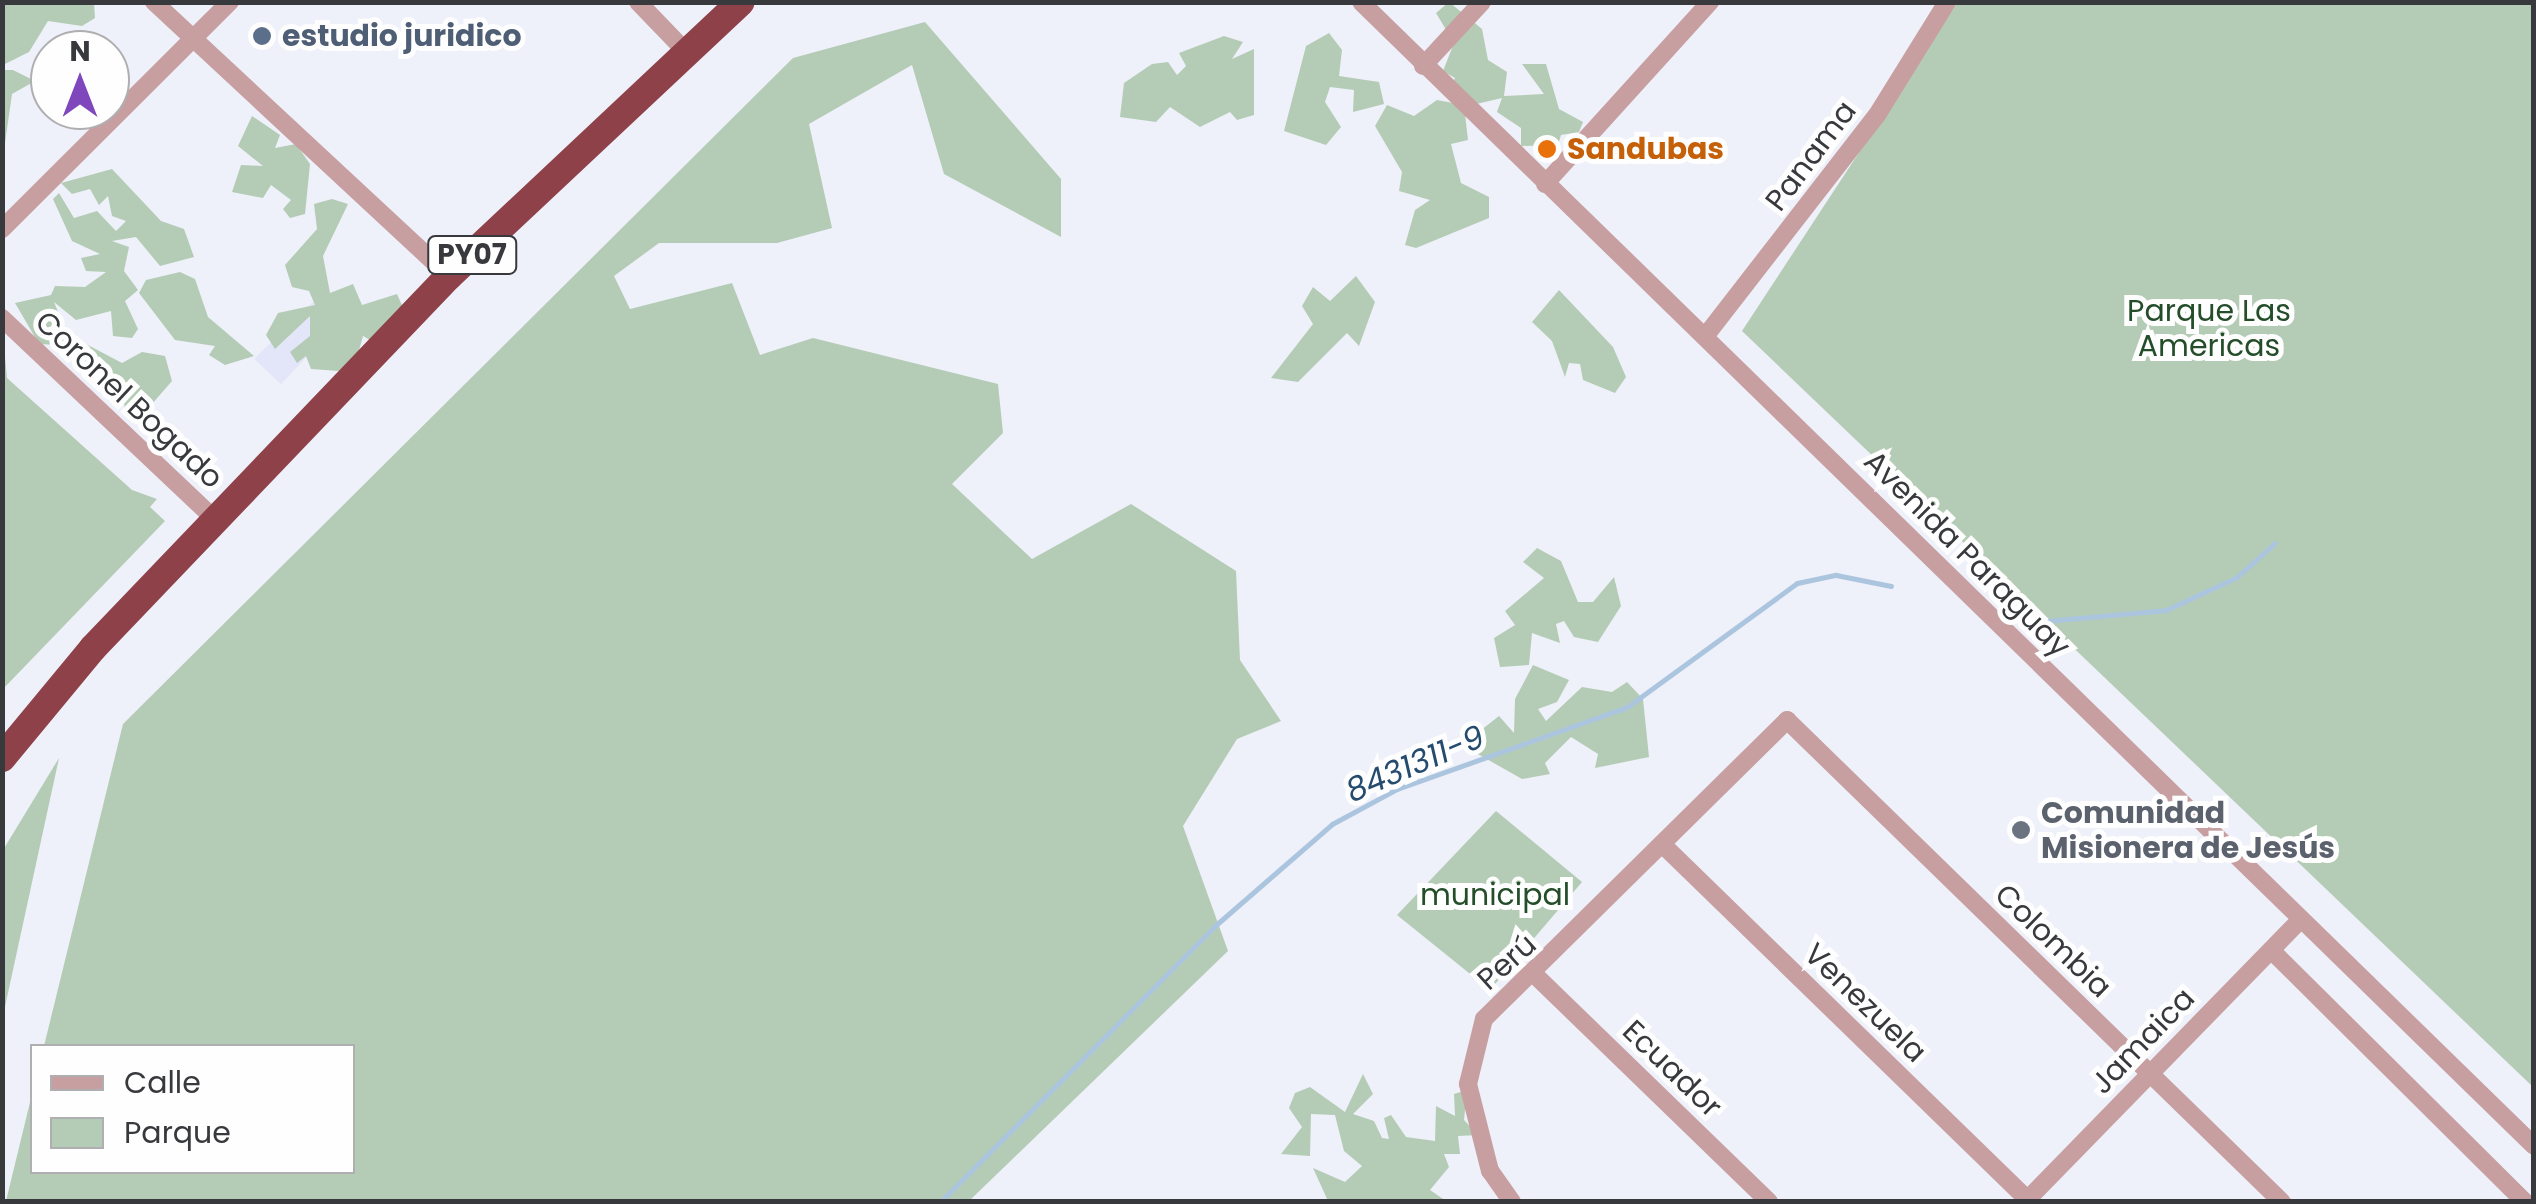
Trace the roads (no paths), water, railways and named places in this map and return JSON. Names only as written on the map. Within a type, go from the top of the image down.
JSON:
[{"type":"highway","name":"PY07","points":[[2,758],[93,648],[218,522],[449,276],[689,55],[741,2]]},
{"type":"street","points":[[154,2],[449,276]]},
{"type":"street","points":[[2,229],[230,2]]},
{"type":"street","points":[[638,2],[689,55]]},
{"type":"street","name":"Avenida Paraguay","points":[[1361,2],[1545,184],[1706,334],[2534,1146]]},
{"type":"street","points":[[1424,66],[1482,2]]},
{"type":"street","points":[[1545,184],[1710,2]]},
{"type":"street","name":"Panama","points":[[1706,334],[1877,116],[1946,2]]},
{"type":"street","name":"Coronel Bogado","points":[[2,318],[218,522]]},
{"type":"street","name":"Perú","points":[[1512,1202],[1480,1142],[1470,1047],[1484,1019],[1537,977],[1662,844],[1787,720]]},
{"type":"street","name":"Colombia","points":[[1787,720],[2282,1202]]},
{"type":"street","name":"Venezuela","points":[[1662,844],[2027,1201]]},
{"type":"street","name":"Jamaica","points":[[2027,1201],[2301,919]]},
{"type":"street","points":[[2271,950],[2526,1202]]},
{"type":"street","name":"Ecuador","points":[[1537,977],[1769,1202]]},
{"type":"waterway","name":"8431311-9","points":[[2035,622],[2166,610],[2237,577],[2275,543]]},
{"type":"waterway","name":"8431311-9","points":[[940,1202],[1217,924],[1332,824],[1397,789],[1627,707],[1797,583],[1836,575],[1891,586]]},
{"type":"place","name":"estudio juridico","points":[[262,36]]},
{"type":"place","name":"Sandubas","points":[[1547,149]]},
{"type":"place","name":"Comunidad Misionera de Jesús","points":[[2021,830]]},
{"type":"park label","name":"Parque Las Americas","points":[[2209,328]]},
{"type":"park label","name":"municipal","points":[[1495,895]]}]
